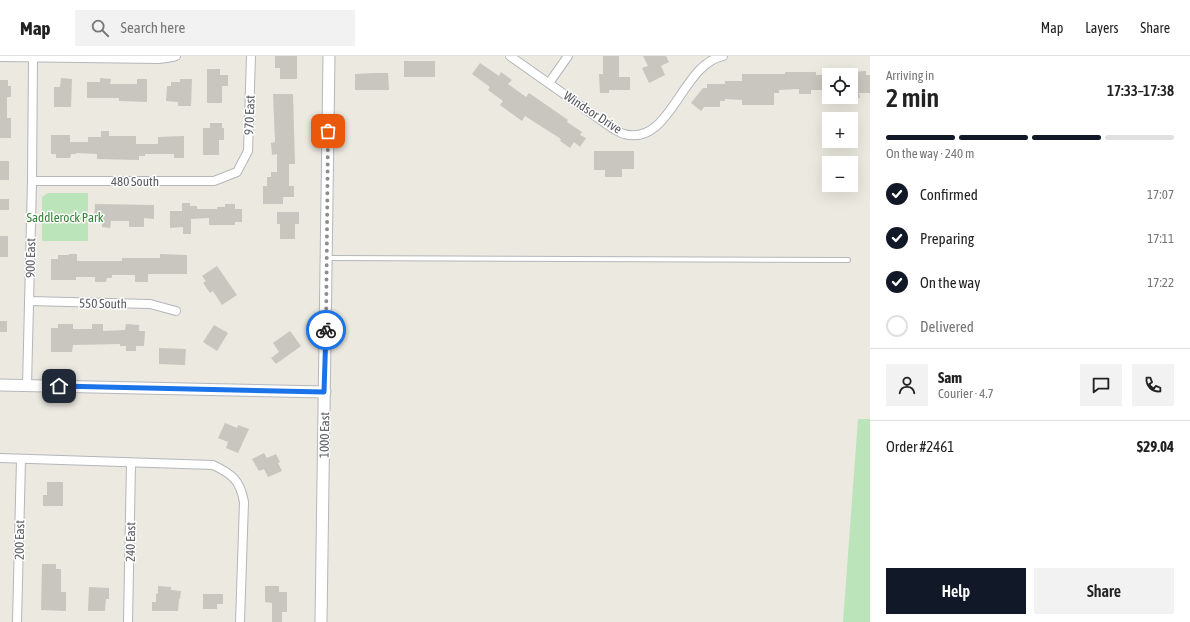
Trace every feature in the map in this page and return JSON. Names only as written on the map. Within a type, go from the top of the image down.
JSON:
[{"type":"street","points":[[0,58],[84,57],[159,59],[176,56]]},
{"type":"street","name":"970 East","points":[[237,172],[248,151],[251,56]]},
{"type":"street","name":"1000 East","points":[[321,622],[329,56]]},
{"type":"street","name":"Windsor Drive","points":[[510,56],[612,128],[624,134],[636,135],[649,132],[661,123],[700,68],[715,57],[723,56]]},
{"type":"street","points":[[549,83],[568,56]]},
{"type":"street","name":"900 East","points":[[27,386],[32,181],[33,58]]},
{"type":"street","name":"480 South","points":[[32,181],[214,181],[237,172]]},
{"type":"street","name":"550 South","points":[[29,301],[150,304],[176,311]]},
{"type":"street","points":[[0,385],[324,392]]},
{"type":"street","points":[[0,458],[213,465],[227,472],[242,490],[244,502],[240,622]]},
{"type":"street","name":"200 East","points":[[18,622],[21,459]]},
{"type":"street","name":"240 East","points":[[128,622],[132,463]]},
{"type":"lane","points":[[327,258],[848,260]]},
{"type":"green space","name":"Saddlerock Park","points":[[48,193],[88,193],[88,241],[42,241],[42,197]]},
{"type":"green space","points":[[858,419],[870,419],[870,622],[843,622]]},
{"type":"building","points":[[275,56],[297,56],[297,79],[280,79],[280,68],[275,68]]},
{"type":"building","points":[[603,56],[619,56],[619,77],[630,77],[630,90],[609,90],[609,93],[600,93],[599,74],[603,74]]},
{"type":"building","points":[[643,56],[666,56],[669,62],[661,66],[665,75],[649,83],[642,68],[648,66]]},
{"type":"building","points":[[404,61],[435,61],[435,77],[404,77]]},
{"type":"building","points":[[480,63],[499,76],[501,72],[512,80],[508,84],[526,97],[529,93],[568,120],[567,122],[582,132],[580,135],[586,138],[580,147],[574,142],[570,148],[560,141],[561,139],[525,116],[522,121],[500,105],[503,101],[488,90],[490,87],[472,74]]},
{"type":"building","points":[[207,69],[220,69],[220,75],[228,75],[228,86],[222,86],[222,103],[207,103]]},
{"type":"building","points":[[866,71],[866,75],[870,75],[870,93],[859,93],[860,98],[858,98],[858,72]]},
{"type":"building","points":[[785,72],[816,72],[816,75],[822,75],[822,90],[811,90],[811,94],[799,94],[799,89],[779,90],[779,93],[774,93],[774,105],[742,105],[742,100],[725,99],[725,101],[720,101],[720,107],[704,107],[701,111],[691,103],[703,88],[707,88],[707,84],[725,84],[725,81],[742,81],[742,74],[785,74]]},
{"type":"building","points":[[388,73],[389,90],[355,90],[355,74]]},
{"type":"building","points":[[61,78],[72,79],[71,107],[54,107],[54,87],[60,87]]},
{"type":"building","points":[[100,78],[111,79],[110,84],[137,84],[137,79],[147,79],[147,102],[119,101],[119,98],[87,98],[87,82],[100,82]]},
{"type":"building","points":[[180,79],[192,79],[191,106],[178,106],[178,102],[166,101],[167,86],[171,86],[171,82],[180,82]]},
{"type":"building","points":[[0,80],[8,80],[8,86],[11,86],[11,97],[7,97],[7,118],[11,118],[11,138],[0,138]]},
{"type":"building","points":[[273,94],[293,94],[295,164],[289,164],[289,186],[294,186],[294,197],[283,197],[283,204],[263,204],[263,186],[267,186],[267,177],[271,177],[271,172],[277,172],[277,154],[272,155],[271,143],[275,142]]},
{"type":"building","points":[[210,123],[222,123],[222,128],[224,128],[224,140],[219,140],[219,155],[203,155],[203,128],[210,128]]},
{"type":"building","points":[[101,131],[109,131],[109,136],[136,136],[136,144],[158,144],[158,137],[184,136],[184,158],[174,158],[174,154],[145,154],[145,156],[139,156],[139,160],[97,159],[97,154],[76,153],[71,154],[70,158],[56,158],[56,154],[51,154],[51,135],[70,135],[70,142],[88,142],[88,137],[101,137]]},
{"type":"building","points":[[594,151],[634,151],[634,169],[622,169],[622,177],[605,177],[605,170],[594,170]]},
{"type":"building","points":[[0,161],[9,161],[9,180],[0,180]]},
{"type":"building","points":[[0,199],[9,199],[9,210],[0,210]]},
{"type":"building","points":[[182,203],[190,203],[190,206],[197,206],[197,209],[217,209],[217,207],[225,207],[225,204],[235,204],[235,209],[242,209],[242,222],[235,222],[235,225],[209,225],[209,218],[191,219],[191,234],[183,234],[183,227],[170,228],[170,211],[182,211]]},
{"type":"building","points":[[95,204],[154,205],[154,219],[144,218],[144,227],[129,227],[129,221],[111,221],[110,228],[102,227],[102,222],[94,222]]},
{"type":"building","points":[[277,212],[299,212],[299,224],[295,224],[295,239],[280,239],[280,224],[277,224]]},
{"type":"building","points":[[0,236],[8,236],[8,257],[0,257]]},
{"type":"building","points":[[77,254],[77,261],[122,261],[122,258],[160,258],[160,254],[187,255],[187,274],[148,274],[148,282],[135,282],[135,275],[112,275],[112,278],[107,278],[106,282],[95,282],[95,277],[76,277],[76,280],[51,280],[51,259],[58,259],[58,255]]},
{"type":"building","points":[[217,266],[237,295],[222,305],[213,291],[210,293],[203,283],[206,281],[202,276]]},
{"type":"building","points":[[0,321],[7,321],[7,332],[0,332]]},
{"type":"building","points":[[58,324],[73,324],[73,329],[92,329],[92,324],[103,324],[103,331],[125,330],[126,324],[139,325],[139,331],[145,331],[144,346],[136,346],[136,351],[126,351],[126,346],[120,346],[120,344],[73,345],[72,352],[51,352],[51,328],[58,328]]},
{"type":"building","points":[[214,325],[228,333],[217,351],[203,342]]},
{"type":"building","points":[[290,331],[301,346],[276,364],[271,358],[279,352],[273,343]]},
{"type":"building","points":[[159,348],[186,349],[185,365],[159,364]]},
{"type":"building","points":[[225,423],[237,428],[238,425],[249,429],[238,453],[226,448],[228,442],[218,438]]},
{"type":"building","points":[[264,453],[267,458],[276,454],[282,471],[268,477],[264,469],[259,471],[252,459]]},
{"type":"building","points":[[47,482],[63,482],[63,506],[43,506],[43,495],[47,495]]},
{"type":"building","points":[[42,564],[56,564],[56,569],[61,569],[61,592],[66,592],[66,611],[41,610]]},
{"type":"building","points":[[158,586],[171,587],[171,590],[181,591],[178,611],[152,611],[152,602],[156,602]]},
{"type":"building","points":[[265,586],[279,586],[279,592],[287,592],[287,612],[282,612],[282,622],[272,622],[272,603],[265,602]]},
{"type":"building","points":[[89,587],[109,588],[109,599],[106,599],[105,611],[88,611]]},
{"type":"building","points":[[203,594],[223,594],[223,604],[217,604],[217,609],[203,609]]},
{"type":"way so far","points":[[326,330],[328,131]]},
{"type":"route","points":[[59,386],[324,392],[326,330]]}]
